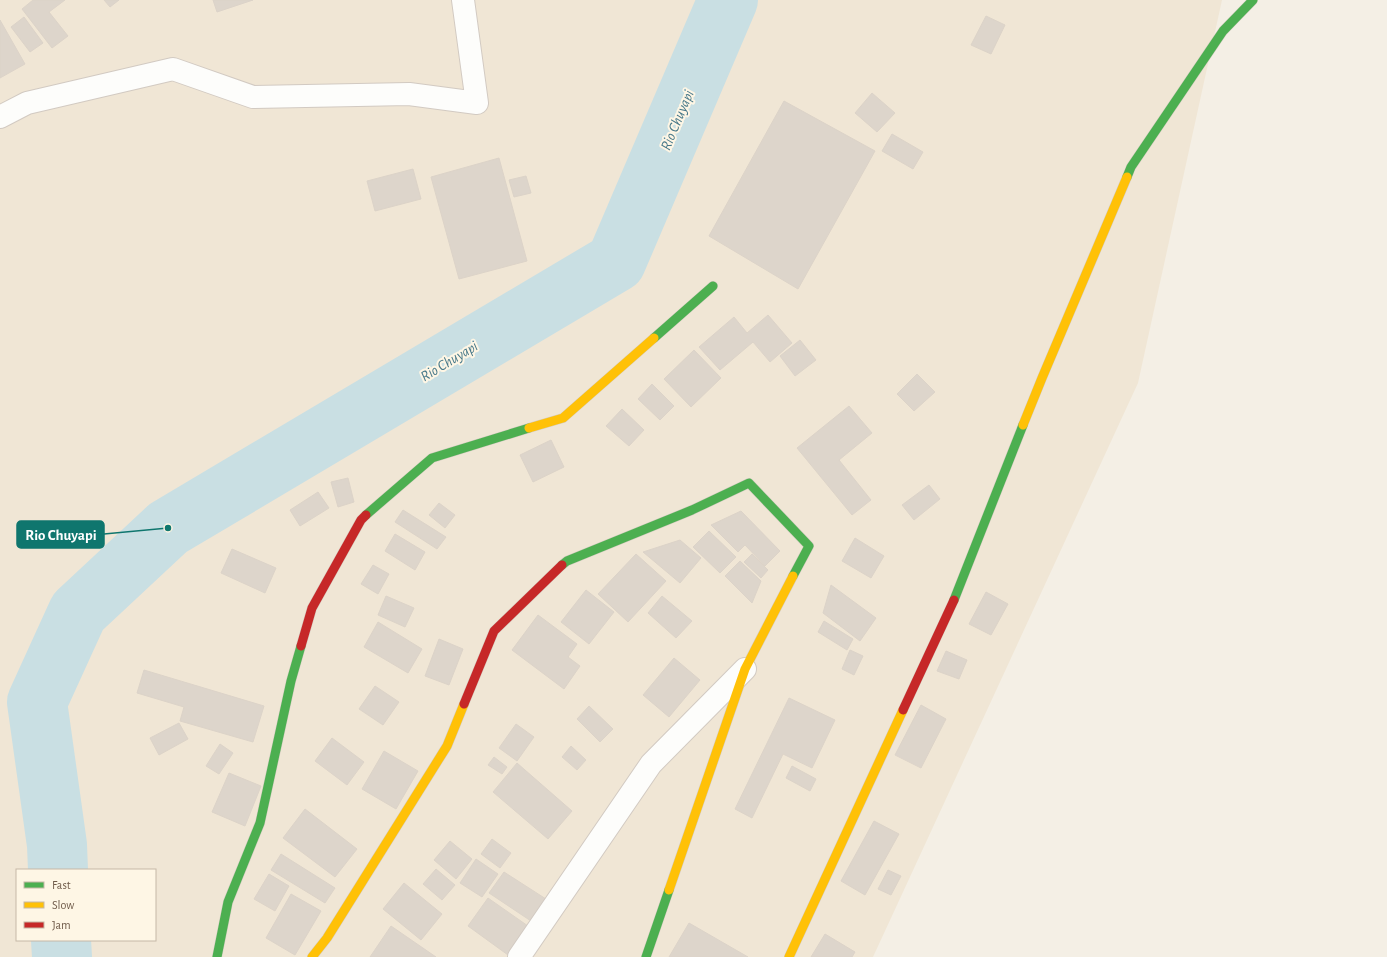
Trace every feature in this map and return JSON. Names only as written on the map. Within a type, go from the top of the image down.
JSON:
[{"type":"street","points":[[0,117],[27,103],[173,69],[252,96],[408,94],[477,103],[463,0]]},
{"type":"street","points":[[789,957],[960,587],[1042,378],[1131,168],[1223,31],[1253,0]]},
{"type":"street","points":[[216,957],[228,902],[260,823],[290,681],[312,608],[361,520],[432,458],[563,418],[713,286]]},
{"type":"street","points":[[312,957],[327,938],[447,746],[494,631],[567,561],[692,510],[749,483],[809,546],[745,669],[646,957]]},
{"type":"street","points":[[520,957],[651,764],[745,669]]},
{"type":"shaded area","points":[[0,0],[1222,0],[1138,383],[873,957],[0,957]]},
{"type":"building","points":[[33,0],[65,0],[49,12],[68,36],[52,48],[22,9]]},
{"type":"building","points":[[104,0],[119,0],[110,7]]},
{"type":"building","points":[[213,0],[253,0],[217,12]]},
{"type":"building","points":[[986,16],[1005,25],[991,54],[971,45]]},
{"type":"building","points":[[24,17],[43,43],[30,52],[11,27]]},
{"type":"building","points":[[0,20],[25,64],[0,78]]},
{"type":"building","points":[[872,93],[895,113],[877,132],[855,113]]},
{"type":"building","points":[[784,101],[875,151],[798,289],[709,236]]},
{"type":"building","points":[[892,134],[923,152],[913,169],[882,151]]},
{"type":"building","points":[[499,158],[527,261],[459,279],[431,177]]},
{"type":"building","points":[[413,169],[421,199],[375,211],[367,181]]},
{"type":"building","points":[[526,176],[531,193],[514,197],[509,180]]},
{"type":"building","points":[[768,315],[792,343],[770,362],[753,342],[720,370],[699,347],[734,317],[747,333]]},
{"type":"building","points":[[800,340],[816,360],[795,376],[780,356]]},
{"type":"building","points":[[694,350],[721,378],[691,407],[664,379]]},
{"type":"building","points":[[917,374],[935,392],[914,411],[897,394]]},
{"type":"building","points":[[652,384],[674,406],[660,420],[638,399]]},
{"type":"building","points":[[849,406],[872,433],[839,460],[871,500],[852,515],[797,448]]},
{"type":"building","points":[[622,409],[644,430],[629,446],[606,426]]},
{"type":"building","points":[[551,440],[564,467],[533,482],[520,455]]},
{"type":"building","points":[[348,478],[354,502],[338,507],[331,482]]},
{"type":"building","points":[[929,485],[940,499],[914,520],[902,505]]},
{"type":"building","points":[[318,492],[329,508],[300,526],[290,510]]},
{"type":"building","points":[[439,503],[455,515],[445,528],[429,515]]},
{"type":"building","points":[[403,510],[446,537],[437,549],[395,522]]},
{"type":"building","points":[[741,511],[780,551],[765,566],[745,545],[738,552],[711,525]]},
{"type":"building","points":[[709,531],[736,557],[720,573],[693,547]]},
{"type":"building","points":[[395,534],[425,552],[415,570],[385,551]]},
{"type":"building","points":[[855,538],[884,556],[871,578],[842,561]]},
{"type":"building","points":[[680,540],[701,558],[680,583],[643,552]]},
{"type":"building","points":[[232,549],[276,568],[265,593],[221,573]]},
{"type":"building","points":[[636,554],[666,581],[628,622],[598,594]]},
{"type":"building","points":[[752,554],[768,570],[761,578],[744,562]]},
{"type":"building","points":[[740,561],[761,581],[752,603],[725,576]]},
{"type":"building","points":[[373,565],[389,574],[378,594],[361,584]]},
{"type":"building","points":[[831,585],[876,618],[860,641],[823,613]]},
{"type":"building","points":[[586,590],[614,612],[589,644],[561,622]]},
{"type":"building","points":[[986,592],[1008,604],[991,635],[969,624]]},
{"type":"building","points":[[386,596],[414,608],[405,627],[378,615]]},
{"type":"building","points":[[662,596],[692,621],[676,638],[648,613]]},
{"type":"building","points":[[538,615],[577,644],[568,657],[580,666],[564,689],[512,650]]},
{"type":"building","points":[[824,621],[853,639],[847,650],[818,632]]},
{"type":"building","points":[[378,622],[422,649],[408,673],[364,647]]},
{"type":"building","points":[[439,639],[463,649],[449,685],[425,676]]},
{"type":"building","points":[[850,650],[863,656],[854,675],[842,669]]},
{"type":"building","points":[[946,651],[967,660],[959,679],[937,671]]},
{"type":"building","points":[[674,658],[700,680],[669,717],[643,695]]},
{"type":"building","points":[[144,670],[264,706],[253,742],[180,721],[184,707],[137,693]]},
{"type":"building","points":[[375,686],[399,702],[383,725],[359,709]]},
{"type":"building","points":[[789,698],[835,720],[812,768],[783,754],[752,818],[735,809]]},
{"type":"building","points":[[921,705],[946,719],[921,768],[895,755]]},
{"type":"building","points":[[589,706],[613,729],[600,742],[577,719]]},
{"type":"building","points":[[179,723],[188,739],[159,755],[150,738]]},
{"type":"building","points":[[516,724],[534,737],[517,761],[499,748]]},
{"type":"building","points":[[332,738],[364,762],[347,785],[315,761]]},
{"type":"building","points":[[220,744],[233,753],[219,774],[206,766]]},
{"type":"building","points":[[571,746],[586,760],[577,770],[562,757]]},
{"type":"building","points":[[384,751],[418,771],[396,809],[362,789]]},
{"type":"building","points":[[494,757],[507,767],[502,774],[488,765]]},
{"type":"building","points":[[517,763],[572,811],[548,839],[493,792]]},
{"type":"building","points":[[792,766],[816,779],[810,791],[786,778]]},
{"type":"building","points":[[229,773],[261,786],[245,826],[212,812]]},
{"type":"building","points":[[305,809],[357,849],[335,877],[283,838]]},
{"type":"building","points":[[874,821],[899,834],[865,895],[841,881]]},
{"type":"building","points":[[492,839],[511,853],[500,868],[481,854]]},
{"type":"building","points":[[450,841],[472,859],[456,879],[434,860]]},
{"type":"building","points":[[281,854],[335,888],[325,903],[271,870]]},
{"type":"building","points":[[476,859],[498,874],[482,897],[460,883]]},
{"type":"building","points":[[436,869],[455,885],[442,900],[423,884]]},
{"type":"building","points":[[888,870],[901,876],[891,895],[878,889]]},
{"type":"building","points":[[504,872],[546,899],[531,921],[489,893]]},
{"type":"building","points":[[269,874],[289,886],[275,911],[254,899]]},
{"type":"building","points":[[404,883],[442,914],[421,940],[383,909]]},
{"type":"building","points":[[291,894],[321,911],[295,955],[266,938]]},
{"type":"building","points":[[488,898],[528,926],[508,955],[468,926]]},
{"type":"building","points":[[689,923],[748,957],[669,957]]},
{"type":"building","points":[[391,926],[436,957],[370,957]]},
{"type":"building","points":[[825,934],[855,952],[852,957],[811,957]]},
{"type":"waterway","name":"Rio Chuyapi","points":[[58,869],[57,845],[37,702],[78,612],[168,528],[616,262],[728,0]]},
{"type":"waterway","name":"Rio Chuyapi","points":[[61,941],[62,957]]},
{"type":"traffic: fast","points":[[1127,177],[1131,167],[1223,31],[1253,0]]},
{"type":"traffic: fast","points":[[654,338],[713,286]]},
{"type":"traffic: fast","points":[[954,600],[1023,425]]},
{"type":"traffic: fast","points":[[366,515],[432,458],[529,428]]},
{"type":"traffic: fast","points":[[562,565],[567,561],[692,510],[749,483],[809,546],[793,576]]},
{"type":"traffic: fast","points":[[217,957],[228,902],[260,823],[291,681],[301,646]]},
{"type":"traffic: fast","points":[[646,957],[669,890]]},
{"type":"traffic: slow","points":[[1023,425],[1127,177]]},
{"type":"traffic: slow","points":[[529,428],[563,418],[654,338]]},
{"type":"traffic: slow","points":[[669,890],[745,669],[793,576]]},
{"type":"traffic: slow","points":[[312,957],[327,938],[447,746],[464,704]]},
{"type":"traffic: slow","points":[[789,957],[903,710]]},
{"type":"traffic: jam","points":[[301,646],[312,608],[361,520],[366,515]]},
{"type":"traffic: jam","points":[[464,704],[494,631],[562,565]]},
{"type":"traffic: jam","points":[[903,710],[954,600]]},
{"type":"place","name":"Rio Chuyapi","points":[[168,528]]}]
